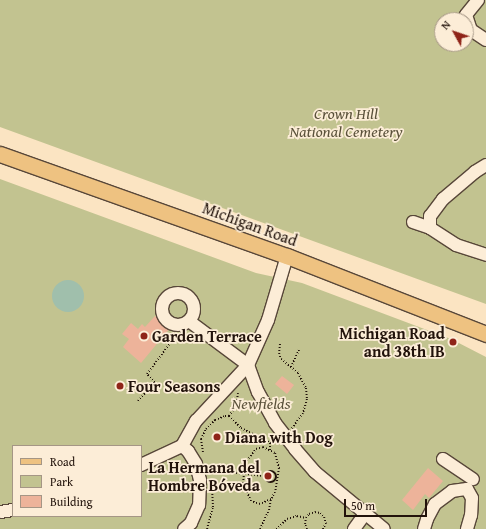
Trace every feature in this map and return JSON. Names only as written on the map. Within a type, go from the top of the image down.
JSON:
[{"type":"main road","name":"Michigan Road","points":[[0,154],[287,256],[486,334]]},
{"type":"lane","points":[[478,0],[466,15],[471,30],[486,40]]},
{"type":"lane","points":[[430,228],[430,216],[443,199],[486,165]]},
{"type":"lane","points":[[412,222],[430,228],[456,245],[486,255]]},
{"type":"lane","points":[[142,465],[182,446],[196,422],[248,364],[268,320],[287,256]]},
{"type":"lane","points":[[189,321],[248,364],[258,392],[275,423],[315,472],[384,529]]},
{"type":"lane","points":[[182,446],[188,451],[196,464],[200,480],[199,505],[191,522],[184,529]]},
{"type":"lane","points":[[443,459],[473,479]]},
{"type":"lane","points":[[424,529],[427,519],[435,504],[452,491],[467,489],[472,498],[471,515],[467,529]]},
{"type":"lane","points":[[0,512],[12,510]]},
{"type":"lane","points":[[354,529],[365,514]]},
{"type":"path","points":[[138,402],[155,382],[146,374],[177,334],[189,333]]},
{"type":"path","points":[[270,443],[298,422],[303,413],[307,399],[304,381],[292,366],[281,359],[279,353],[280,344]]},
{"type":"path","points":[[292,366],[299,350]]},
{"type":"path","points":[[204,455],[201,439],[206,429],[215,420],[229,416],[236,406],[238,397],[234,381]]},
{"type":"path","points":[[229,416],[241,428],[270,443]]},
{"type":"path","points":[[270,443],[270,450]]},
{"type":"path","points":[[260,529],[269,510],[271,499],[278,484],[277,477],[279,468],[275,453],[263,447],[256,449],[245,463],[244,489],[251,501],[260,504],[271,499]]},
{"type":"path","points":[[207,466],[210,476]]},
{"type":"path","points":[[209,470],[264,476],[269,482],[273,481],[277,477]]},
{"type":"path","points":[[264,476],[266,472],[271,471],[277,477]]},
{"type":"path","points":[[207,529],[213,507],[211,482]]},
{"type":"path","points":[[307,529],[305,524],[306,518],[312,513],[320,513],[325,520],[323,529]]},
{"type":"path","points":[[276,529],[287,519],[297,516],[306,518]]},
{"type":"green space","name":"Crown Hill National Cemetery","points":[[0,0],[486,0],[486,304],[0,127]]},
{"type":"green space","name":"Newfields","points":[[0,179],[256,273],[302,283],[451,339],[486,357],[486,529],[0,529]]},
{"type":"shaded area","points":[[68,280],[79,285],[84,296],[79,307],[68,312],[57,307],[52,296],[57,285]]},
{"type":"building","name":"Garden Terrace","points":[[155,316],[170,328],[141,363],[123,347],[129,339],[122,334],[131,323],[138,329],[142,324],[145,327]]},
{"type":"building","points":[[282,376],[294,385],[287,394],[275,384]]},
{"type":"building","points":[[428,468],[443,481],[429,498],[425,494],[413,510],[402,500]]},
{"type":"place","name":"Garden Terrace","points":[[144,336]]},
{"type":"place","name":"Michigan Road and 38th IB","points":[[453,342]]},
{"type":"place","name":"Four Seasons","points":[[120,386]]},
{"type":"place","name":"Diana with Dog","points":[[217,437]]},
{"type":"place","name":"La Hermana del Hombre Bóveda","points":[[268,476]]}]
